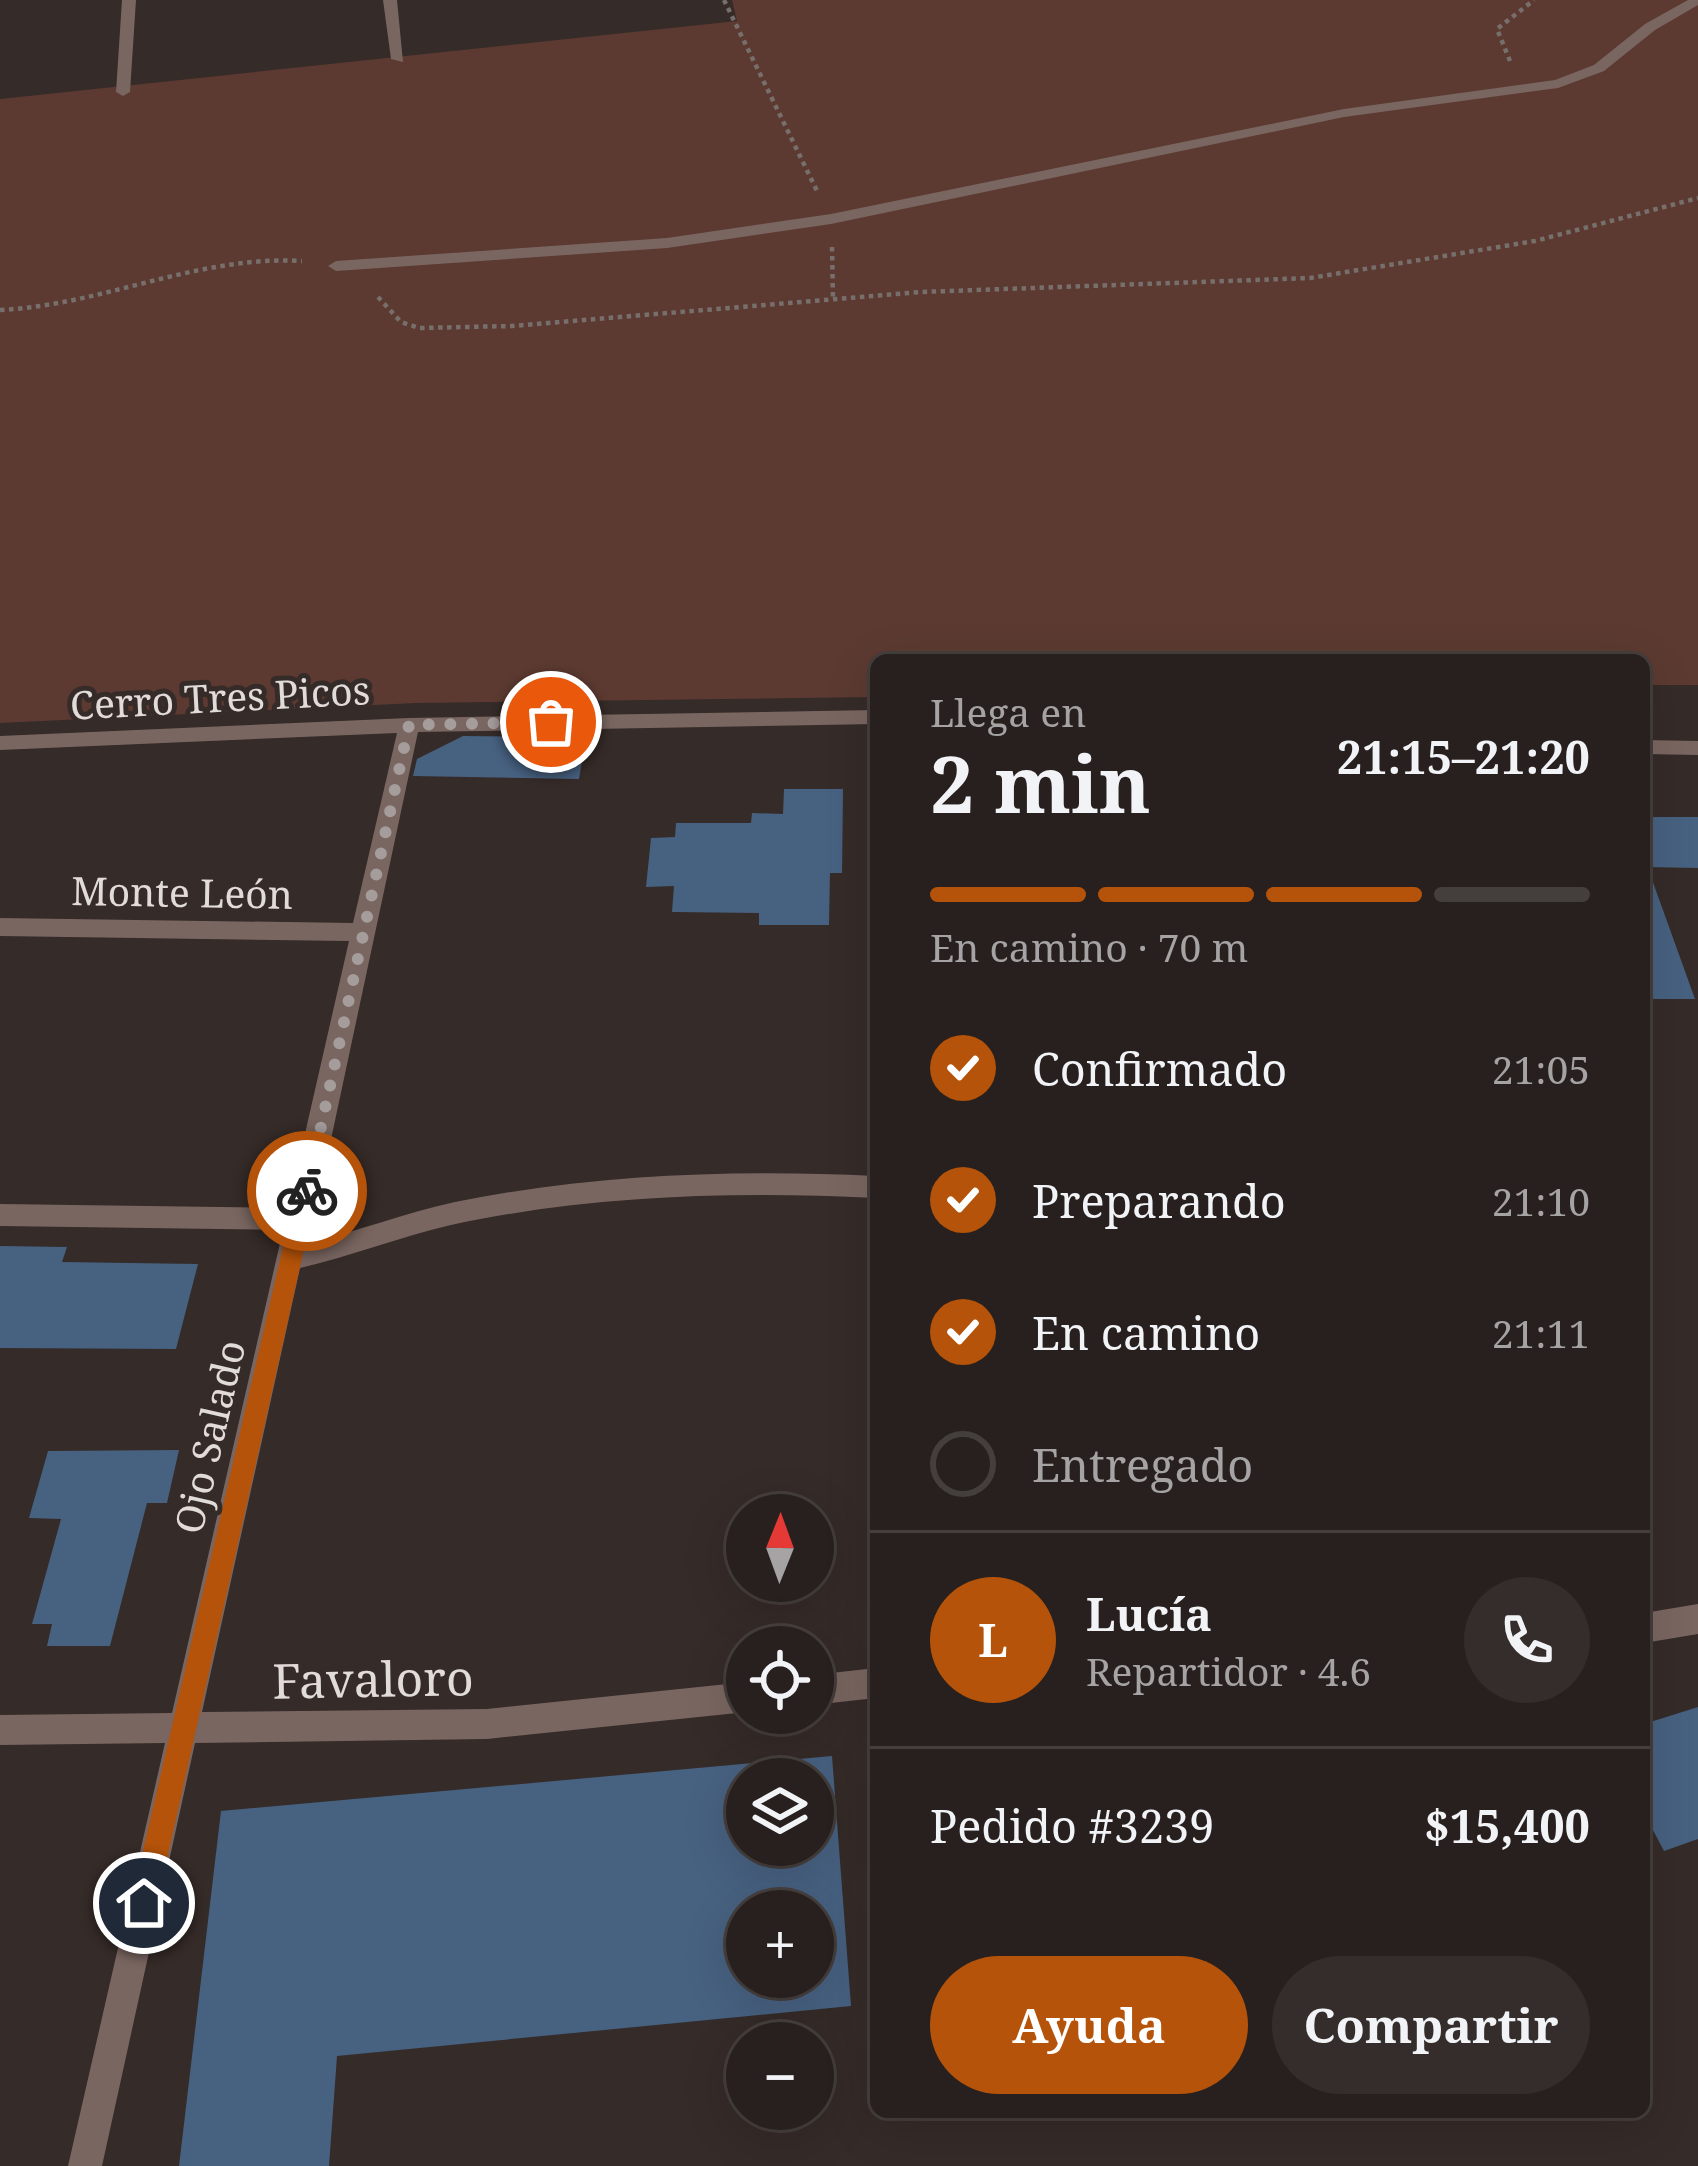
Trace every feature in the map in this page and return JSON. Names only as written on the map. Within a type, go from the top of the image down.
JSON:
[{"type":"street","points":[[123,92],[129,0]]},
{"type":"street","points":[[389,0],[398,59]]},
{"type":"street","points":[[336,266],[667,243],[905,208],[1344,113],[1538,86],[1586,76],[1650,27],[1698,1]]},
{"type":"street","name":"Cerro Tres Picos","points":[[0,743],[409,725],[870,717]]},
{"type":"street","name":"Ojo Salado","points":[[85,2166],[409,725]]},
{"type":"street","points":[[1650,747],[1698,748]]},
{"type":"street","name":"Monte León","points":[[0,927],[363,932]]},
{"type":"street","points":[[291,1259],[450,1215],[562,1195],[826,1184],[870,1187]]},
{"type":"street","points":[[0,1215],[301,1219]]},
{"type":"street","points":[[1650,1627],[1698,1619]]},
{"type":"street","points":[[834,1688],[870,1684]]},
{"type":"street","name":"Favaloro","points":[[0,1730],[488,1724],[726,1698]]},
{"type":"path","points":[[724,0],[831,219],[833,299]]},
{"type":"path","points":[[1534,0],[1497,29],[1507,57],[1538,86]]},
{"type":"path","points":[[0,310],[67,308],[227,258],[268,256],[336,266],[369,288],[401,322],[419,328],[512,326],[833,299],[1310,278],[1534,241],[1698,198]]},
{"type":"shaded area","points":[[732,0],[1698,0],[1698,685],[1650,685],[1650,654],[870,654],[870,697],[416,703],[0,723],[0,99],[737,21]]},
{"type":"building","points":[[463,736],[586,737],[579,779],[413,776],[417,759]]},
{"type":"building","points":[[784,789],[843,789],[842,873],[830,873],[829,925],[759,925],[759,913],[672,912],[674,886],[646,887],[651,838],[675,837],[676,823],[751,823],[752,813],[783,814]]},
{"type":"building","points":[[1650,817],[1698,817],[1698,868],[1650,867]]},
{"type":"building","points":[[1650,874],[1695,999],[1650,999]]},
{"type":"building","points":[[0,1246],[67,1247],[62,1262],[198,1264],[176,1349],[0,1348]]},
{"type":"building","points":[[179,1450],[167,1503],[147,1503],[110,1646],[47,1646],[52,1624],[32,1624],[61,1519],[29,1518],[48,1451]]},
{"type":"building","points":[[1698,1707],[1698,1839],[1664,1851],[1650,1824],[1650,1722]]},
{"type":"building","points":[[726,1766],[726,1866],[834,1866],[834,1782],[851,2006],[337,2056],[329,2166],[179,2166],[221,1811]]},
{"type":"way so far","points":[[307,1191],[409,725],[551,722]]},
{"type":"route","points":[[144,1903],[307,1191]]}]
